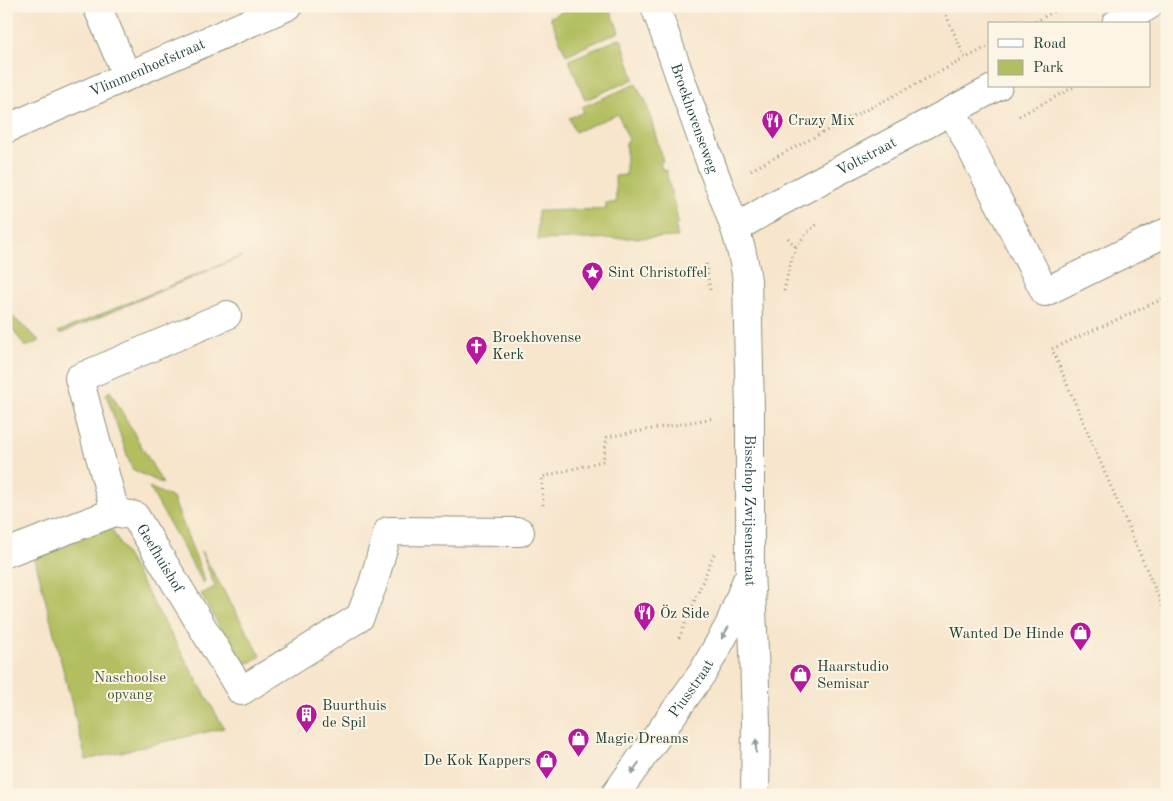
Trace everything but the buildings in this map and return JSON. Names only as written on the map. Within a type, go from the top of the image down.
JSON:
[{"type":"street","points":[[97,6],[128,76]]},
{"type":"street","name":"Vlimmenhoefstraat","points":[[6,129],[288,6]]},
{"type":"street","name":"Broekhovenseweg","points":[[655,6],[736,228]]},
{"type":"street","points":[[1120,22],[1148,6]]},
{"type":"street","name":"Voltstraat","points":[[736,228],[778,203],[990,91]]},
{"type":"street","points":[[952,110],[1045,292],[1167,232]]},
{"type":"street","name":"Bisschop Zwijsenstraat","points":[[736,228],[747,280],[750,412],[750,572],[756,724],[755,795]]},
{"type":"street","points":[[6,553],[115,512],[79,378],[227,315]]},
{"type":"street","name":"Geefhuishof","points":[[115,512],[135,516],[241,691],[360,617],[373,584],[388,531],[520,532]]},
{"type":"street","name":"Piusstraat","points":[[615,795],[703,672],[730,626],[750,572]]},
{"type":"path","points":[[942,6],[965,58],[990,91]]},
{"type":"path","points":[[1035,22],[1064,6]]},
{"type":"path","points":[[747,173],[988,46]]},
{"type":"path","points":[[1167,297],[1052,349],[1167,617]]},
{"type":"path","points":[[520,532],[543,533],[542,477],[603,461],[607,437],[750,412]]},
{"type":"path","points":[[677,645],[714,554],[726,534],[750,512]]},
{"type":"green space","points":[[576,6],[609,6],[619,32],[566,55],[550,17]]},
{"type":"green space","points":[[621,38],[634,79],[585,100],[569,60]]},
{"type":"green space","points":[[636,84],[645,99],[663,161],[660,163],[663,171],[666,170],[677,216],[678,223],[675,224],[678,237],[538,240],[538,211],[606,209],[606,203],[616,203],[615,176],[626,175],[626,142],[629,140],[618,114],[575,132],[569,118],[584,112],[582,107]]},
{"type":"green space","points":[[242,256],[60,334],[58,332]]},
{"type":"green space","points":[[6,311],[40,341],[25,347],[6,319]]},
{"type":"green space","points":[[110,391],[163,484],[132,469],[106,394]]},
{"type":"green space","points":[[149,487],[173,498],[205,581],[203,583]]},
{"type":"green space","name":"Naschoolse opvang","points":[[111,528],[224,728],[86,760],[33,551]]},
{"type":"green space","points":[[201,551],[261,656],[252,662],[246,663],[237,658],[201,594],[215,587]]},
{"type":"place","name":"Crazy Mix","points":[[772,139]]},
{"type":"place","name":"Sint Christoffel","points":[[592,291]]},
{"type":"place","name":"Broekhovense Kerk","points":[[476,365]]},
{"type":"place","name":"Öz Side","points":[[644,632]]},
{"type":"place","name":"Wanted De Hinde","points":[[1080,652]]},
{"type":"place","name":"Haarstudio Semisar","points":[[801,694]]},
{"type":"place","name":"Buurthuis de Spil","points":[[306,733]]},
{"type":"place","name":"Magic Dreams","points":[[579,757]]},
{"type":"place","name":"De Kok Kappers","points":[[547,779]]}]
